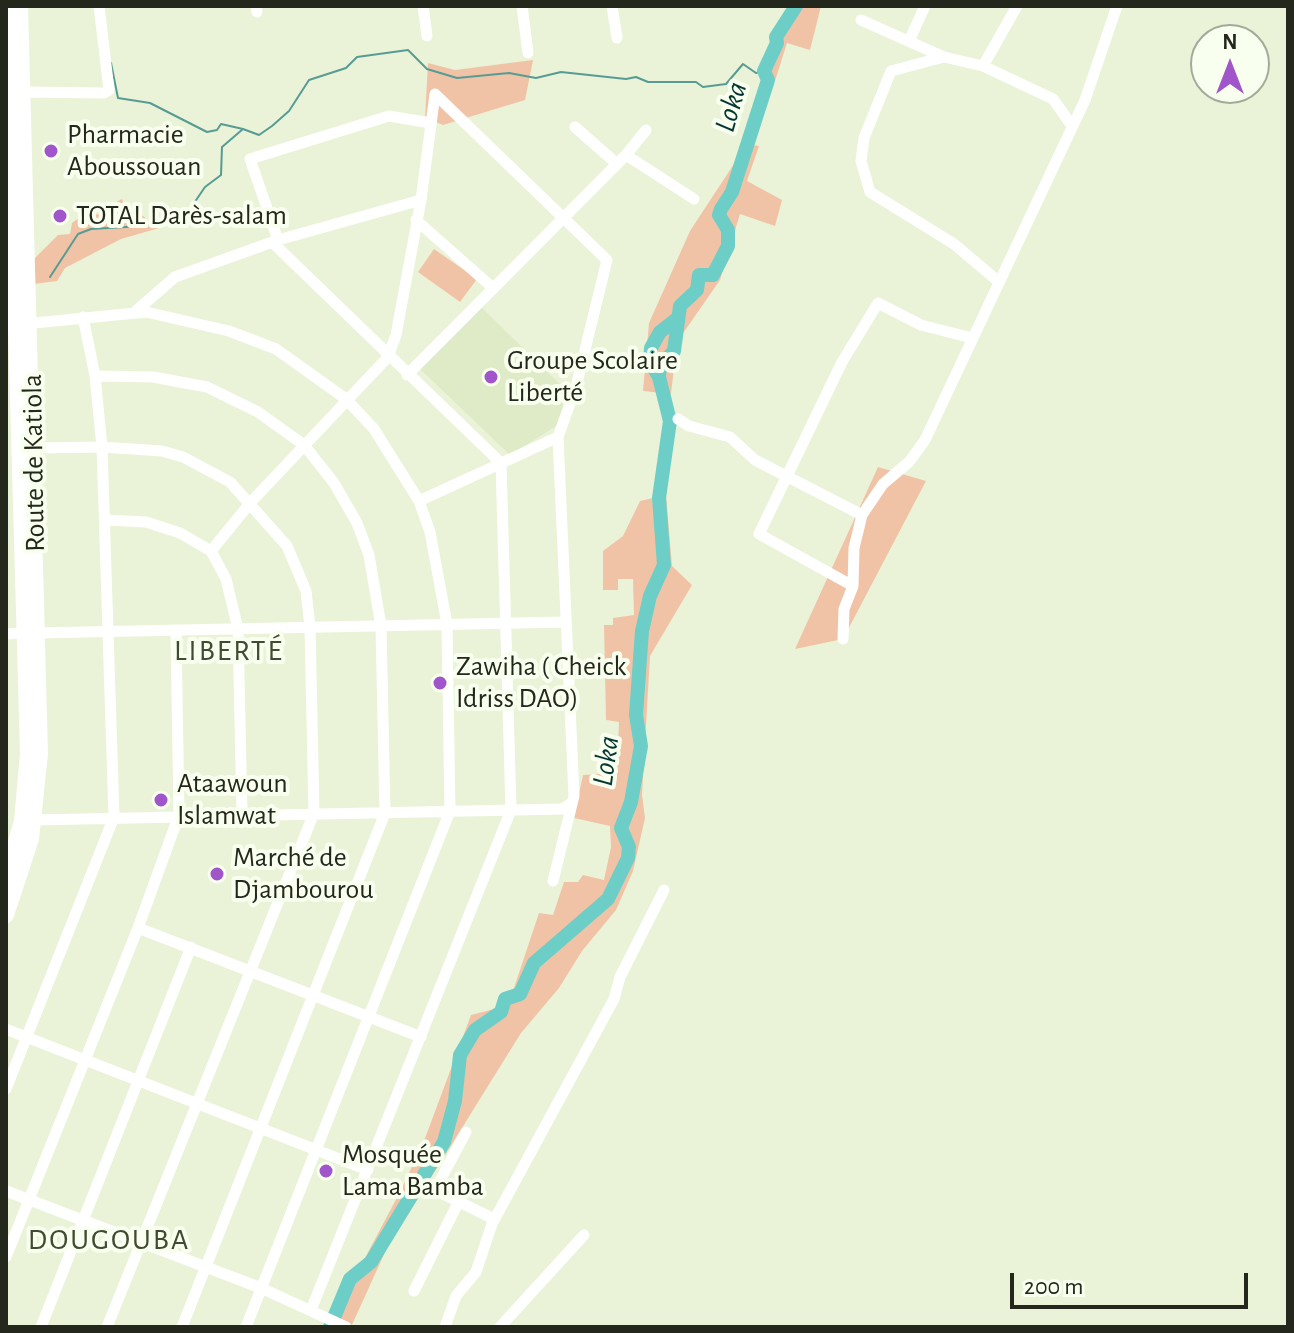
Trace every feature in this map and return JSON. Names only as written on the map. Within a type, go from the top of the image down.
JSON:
[{"type":"highway","name":"Route de Katiola","points":[[6,915],[28,754],[31,633],[20,448],[13,110],[7,6]]},
{"type":"highway","name":"Route de Katiola","points":[[20,6],[24,92],[13,110],[10,261],[18,334],[20,448]]},
{"type":"highway","name":"Route de Katiola","points":[[6,877],[21,821]]},
{"type":"street","points":[[24,92],[104,93],[109,90],[99,6]]},
{"type":"street","points":[[423,6],[427,36]]},
{"type":"street","points":[[522,6],[528,53]]},
{"type":"street","points":[[612,6],[617,38]]},
{"type":"street","points":[[909,41],[925,6]]},
{"type":"street","points":[[983,66],[1017,6]]},
{"type":"street","points":[[843,639],[844,609],[853,586],[854,548],[862,515],[883,484],[909,462],[925,440],[1085,100],[1117,6]]},
{"type":"street","points":[[861,20],[944,57],[983,66],[1053,99],[1072,126]]},
{"type":"street","points":[[944,57],[891,71],[864,138],[861,161],[870,192],[954,244],[999,282]]},
{"type":"street","points":[[211,551],[251,502],[388,357],[396,335],[421,200],[435,94],[607,260],[576,387],[558,437],[572,803],[569,829],[553,881]]},
{"type":"street","points":[[311,1310],[511,810],[501,463],[388,357],[275,241],[250,159],[389,116],[431,123]]},
{"type":"street","points":[[575,127],[622,160],[694,199]]},
{"type":"street","points":[[407,375],[622,160],[646,130]]},
{"type":"street","points":[[136,311],[175,277],[275,241],[421,200]]},
{"type":"street","points":[[416,220],[493,288]]},
{"type":"street","points":[[853,586],[772,545],[759,534],[842,362],[878,303],[921,325],[972,338]]},
{"type":"street","points":[[18,334],[83,317],[136,311],[229,331],[276,349],[346,399],[374,429],[419,501],[437,563],[447,624],[450,811],[246,1327]]},
{"type":"street","points":[[6,1089],[114,817],[102,447],[95,376],[83,317]]},
{"type":"street","points":[[95,376],[153,377],[207,387],[258,412],[304,445],[334,483],[357,523],[369,555],[381,626],[385,813],[182,1327]]},
{"type":"street","points":[[678,419],[689,426],[730,437],[755,460],[862,515]]},
{"type":"street","points":[[419,501],[558,437]]},
{"type":"street","points":[[20,448],[102,447],[162,451],[183,457],[230,482],[287,546],[306,591],[310,627],[314,813],[107,1327]]},
{"type":"street","points":[[105,520],[162,526],[211,551],[226,579],[238,629],[242,814]]},
{"type":"street","points":[[6,634],[565,622]]},
{"type":"street","points":[[6,1257],[138,928],[179,815],[176,630]]},
{"type":"street","points":[[21,821],[179,815],[562,809],[572,803]]},
{"type":"street","points":[[445,1327],[456,1296],[476,1272],[494,1219],[614,999],[620,977],[664,890]]},
{"type":"street","points":[[138,928],[421,1037]]},
{"type":"street","points":[[41,1327],[191,947]]},
{"type":"street","points":[[6,1029],[368,1170]]},
{"type":"street","points":[[466,1132],[435,1190],[494,1219]]},
{"type":"street","points":[[6,1191],[261,1288],[344,1325]]},
{"type":"street","points":[[414,1291],[459,1201]]},
{"type":"street","points":[[500,1327],[584,1235]]},
{"type":"shaded area","points":[[791,6],[821,6],[810,50],[787,43],[775,81],[759,77],[769,44],[783,29]]},
{"type":"shaded area","points":[[533,60],[525,100],[443,125],[425,118],[428,63],[455,70]]},
{"type":"shaded area","points":[[747,144],[759,146],[747,181],[782,200],[775,226],[740,214],[720,280],[677,342],[671,394],[643,391],[649,323],[690,231]]},
{"type":"shaded area","points":[[122,199],[126,210],[139,213],[159,228],[121,239],[65,268],[57,281],[34,284],[33,260],[58,235],[70,234],[72,223],[79,218],[109,212],[114,203]]},
{"type":"shaded area","points":[[434,249],[477,279],[460,302],[418,272]]},
{"type":"shaded area","name":"Groupe Scolaire Liberté","points":[[479,305],[565,389],[561,423],[510,455],[417,366]]},
{"type":"shaded area","points":[[878,467],[926,481],[843,639],[795,649]]},
{"type":"shaded area","points":[[666,495],[672,566],[692,585],[650,656],[642,795],[645,818],[633,871],[616,910],[582,951],[559,988],[521,1033],[386,1250],[351,1327],[320,1327],[329,1324],[349,1275],[365,1258],[401,1190],[424,1141],[471,1015],[498,1008],[514,988],[539,913],[553,915],[564,882],[578,882],[583,875],[604,880],[611,847],[610,826],[574,818],[583,775],[617,773],[619,722],[606,720],[604,625],[613,625],[613,618],[634,615],[633,579],[618,579],[618,590],[603,590],[603,551],[623,536],[640,501]]},
{"type":"waterway","name":"Loka","points":[[330,1327],[350,1279],[371,1262],[444,1142],[455,1101],[460,1055],[475,1030],[501,1012],[505,999],[520,994],[534,963],[608,899],[628,858],[629,847],[621,828],[631,802],[641,746],[636,715],[642,631],[650,596],[664,565],[659,498],[670,421],[659,377],[660,366],[674,351],[680,306],[697,290],[699,275],[713,275],[728,246],[728,230],[719,215],[732,192],[768,80],[764,71],[777,43],[776,37],[796,6]]},
{"type":"waterway","points":[[50,277],[78,234],[91,229],[143,226],[190,209],[205,187],[221,175],[222,147],[243,129],[259,135],[289,111],[309,80],[346,68],[357,57],[408,50],[427,69],[457,78],[509,73],[536,78],[561,72],[626,79],[636,77],[648,82],[696,82],[703,87],[726,84],[743,64],[756,73],[764,71]]},
{"type":"waterway","points":[[111,63],[118,98],[150,103],[207,132],[217,130],[221,124],[243,129]]},
{"type":"waterway","points":[[659,377],[650,362],[651,348],[660,332],[678,318]]},
{"type":"place","name":"Pharmacie Aboussouan","points":[[51,151]]},
{"type":"place","name":"TOTAL Darès-salam","points":[[60,216]]},
{"type":"place","name":"Groupe Scolaire Liberté","points":[[491,377]]},
{"type":"place","name":"Zawiha ( Cheick Idriss DAO)","points":[[440,683]]},
{"type":"place","name":"Ataawoun Islamwat","points":[[161,800]]},
{"type":"place","name":"Marché de Djambourou","points":[[217,874]]},
{"type":"place","name":"Mosquée Lama Bamba","points":[[326,1171]]},
{"type":"district","name":"LIBERTÉ","points":[[229,651]]},
{"type":"district","name":"DOUGOUBA","points":[[109,1240]]}]
